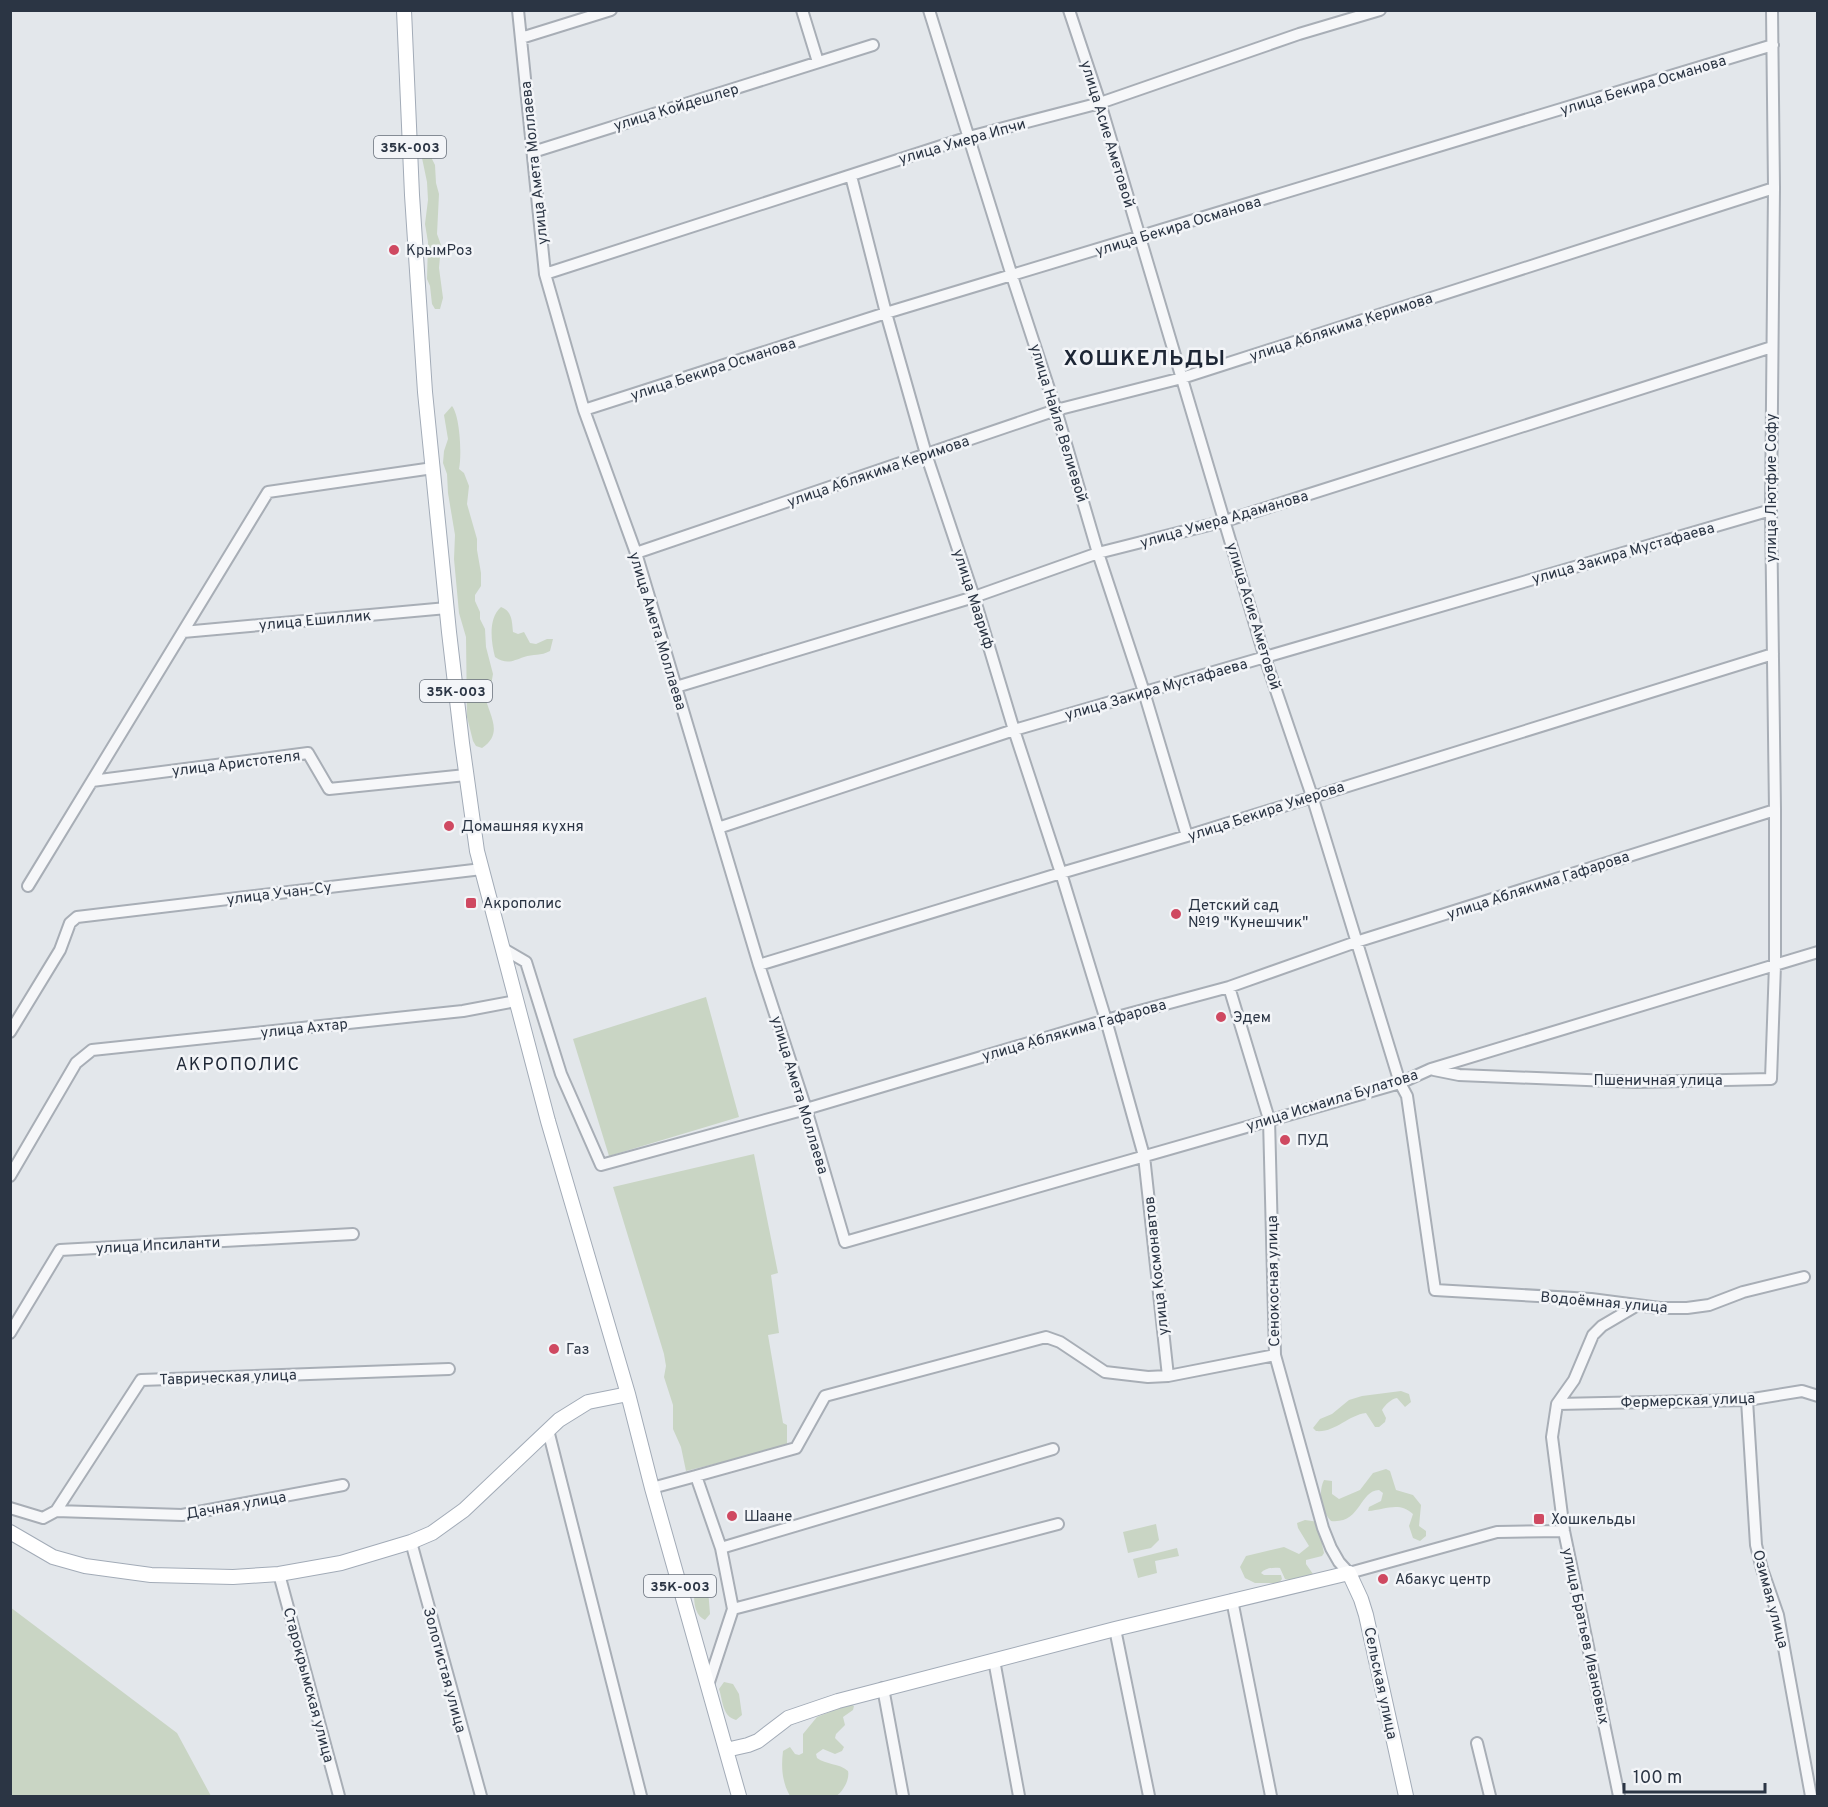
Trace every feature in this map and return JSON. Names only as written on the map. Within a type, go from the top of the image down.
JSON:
[{"type":"main road","name":"35К-003","points":[[404,10],[415,254],[433,468],[466,775],[477,851],[485,889],[561,1166],[628,1394],[652,1488],[739,1797]]},
{"type":"main road","points":[[10,1532],[53,1557],[85,1566],[151,1575],[233,1577],[279,1574],[341,1563],[411,1542],[432,1533],[464,1510],[559,1420],[588,1402],[628,1394]]},
{"type":"main road","points":[[726,1750],[758,1741],[778,1724],[801,1712],[883,1688],[1349,1572]]},
{"type":"main road","name":"Сельская улица","points":[[1349,1572],[1366,1615],[1406,1797]]},
{"type":"street","name":"улица Амета Моллаева","points":[[518,10],[545,274],[584,410],[636,553],[759,966],[806,1109],[845,1242]]},
{"type":"street","points":[[521,38],[611,10]]},
{"type":"street","points":[[802,10],[818,62]]},
{"type":"street","name":"улица Найле Велиевой","points":[[929,10],[1056,410],[1098,553],[1144,692],[1187,836]]},
{"type":"street","name":"улица Асие Аметовой","points":[[1069,10],[1100,103],[1265,658],[1312,796],[1400,1083]]},
{"type":"street","name":"улица Умера Ипчи","points":[[545,274],[969,137],[1100,103],[1299,34],[1380,10]]},
{"type":"street","name":"улица Лютфие Софу","points":[[1772,10],[1774,188],[1771,510],[1776,810],[1775,964]]},
{"type":"street","name":"улица Койдешлер","points":[[533,152],[873,45]]},
{"type":"street","name":"улица Бекира Османова","points":[[584,410],[886,313],[1773,45]]},
{"type":"street","name":"улица Маариф","points":[[851,176],[886,313],[926,454],[974,597],[1106,1020]]},
{"type":"street","name":"улица Аблякима Керимова","points":[[636,553],[1056,410],[1182,378],[1774,188]]},
{"type":"street","name":"улица Умера Адаманова","points":[[676,687],[974,597],[1098,553],[1225,521],[1772,347]]},
{"type":"street","points":[[28,886],[268,492],[433,468]]},
{"type":"street","name":"улица Закира Мустафаева","points":[[718,828],[1014,730],[1771,510]]},
{"type":"street","name":"улица Ешиллик","points":[[183,632],[447,608]]},
{"type":"street","name":"улица Бекира Умерова","points":[[759,966],[1773,654]]},
{"type":"street","name":"улица Аристотеля","points":[[92,781],[308,753],[329,789],[466,775]]},
{"type":"street","name":"улица Аблякима Гафарова","points":[[502,948],[526,963],[561,1074],[601,1164],[806,1109],[1106,1020],[1229,987],[1356,942],[1776,810]]},
{"type":"street","name":"улица Учан-Су","points":[[10,1032],[60,950],[70,923],[77,917],[482,869]]},
{"type":"street","name":"улица Исмаила Булатова","points":[[845,1242],[1400,1083],[1431,1069],[1818,952]]},
{"type":"street","name":"Пшеничная улица","points":[[1431,1069],[1459,1075],[1636,1082],[1772,1079],[1775,964]]},
{"type":"street","points":[[1229,987],[1269,1119]]},
{"type":"street","name":"улица Ахтар","points":[[10,1176],[76,1063],[92,1050],[464,1011],[516,1001]]},
{"type":"street","name":"улица Космонавтов","points":[[1106,1020],[1144,1156],[1168,1376]]},
{"type":"street","name":"Водоёмная улица","points":[[1400,1083],[1407,1096],[1436,1290],[1591,1299],[1660,1308],[1709,1305],[1743,1292],[1804,1276]]},
{"type":"street","name":"Сенокосная улица","points":[[1269,1119],[1275,1355],[1323,1528],[1339,1562],[1349,1572]]},
{"type":"street","name":"улица Ипсиланти","points":[[10,1333],[60,1250],[353,1233]]},
{"type":"street","points":[[1557,1404],[1574,1380],[1593,1335],[1602,1326],[1636,1306]]},
{"type":"street","points":[[652,1488],[796,1448],[825,1395],[1046,1337],[1060,1342],[1105,1372],[1148,1377],[1168,1376],[1275,1355]]},
{"type":"street","name":"Таврическая улица","points":[[56,1511],[141,1380],[449,1369]]},
{"type":"street","name":"Фермерская улица","points":[[1557,1404],[1747,1400],[1802,1391],[1818,1396]]},
{"type":"street","name":"Озимая улица","points":[[1747,1400],[1756,1545],[1778,1615],[1811,1797]]},
{"type":"street","name":"улица Братьев Ивановых","points":[[1557,1404],[1552,1437],[1564,1531],[1619,1797]]},
{"type":"street","points":[[548,1430],[640,1797]]},
{"type":"street","points":[[721,1548],[1053,1449]]},
{"type":"street","points":[[696,1476],[721,1548],[734,1609],[708,1685]]},
{"type":"street","name":"Дачная улица","points":[[56,1511],[182,1515],[343,1485]]},
{"type":"street","points":[[10,1508],[43,1518],[56,1511]]},
{"type":"street","points":[[734,1609],[1058,1524]]},
{"type":"street","points":[[1349,1572],[1497,1532],[1564,1531]]},
{"type":"street","name":"Золотистая улица","points":[[411,1542],[481,1797]]},
{"type":"street","name":"Старокрымская улица","points":[[279,1574],[339,1797]]},
{"type":"street","points":[[1232,1600],[1271,1797]]},
{"type":"street","points":[[1115,1629],[1149,1797]]},
{"type":"street","points":[[994,1660],[1019,1797]]},
{"type":"street","points":[[883,1688],[903,1797]]},
{"type":"street","points":[[1477,1743],[1490,1797]]},
{"type":"green space","points":[[428,150],[433,153],[432,159],[439,194],[437,234],[441,245],[439,268],[443,298],[440,309],[435,309],[432,304],[427,279],[428,242],[425,224],[428,200],[422,152]]},
{"type":"green space","points":[[452,406],[460,436],[459,469],[464,473],[469,486],[467,504],[477,539],[481,586],[475,595],[475,601],[485,629],[486,647],[493,674],[491,685],[485,695],[494,730],[489,742],[482,748],[476,746],[473,741],[467,717],[466,637],[459,613],[454,559],[455,535],[447,474],[443,463],[448,439],[444,415]]},
{"type":"green space","points":[[501,607],[512,620],[513,632],[518,634],[524,632],[530,643],[536,644],[553,639],[550,651],[509,662],[495,657],[492,644],[492,624]]},
{"type":"green space","points":[[706,997],[739,1117],[609,1156],[573,1039]]},
{"type":"green space","points":[[754,1154],[778,1273],[771,1275],[779,1333],[768,1335],[783,1423],[787,1425],[787,1446],[686,1471],[681,1447],[673,1429],[673,1405],[664,1377],[666,1366],[664,1354],[613,1187]]},
{"type":"green space","points":[[1401,1391],[1409,1394],[1411,1402],[1405,1407],[1397,1398],[1388,1402],[1382,1410],[1386,1418],[1385,1422],[1379,1427],[1375,1427],[1366,1413],[1323,1431],[1316,1431],[1313,1428],[1320,1419],[1332,1414],[1349,1400]]},
{"type":"green space","points":[[1386,1469],[1390,1471],[1396,1490],[1413,1495],[1421,1505],[1419,1526],[1426,1531],[1426,1536],[1420,1541],[1413,1538],[1409,1526],[1413,1514],[1408,1510],[1392,1507],[1368,1511],[1369,1507],[1381,1501],[1383,1493],[1379,1490],[1367,1496],[1354,1513],[1341,1521],[1331,1521],[1325,1512],[1321,1496],[1324,1480],[1332,1481],[1332,1494],[1339,1499],[1360,1490],[1373,1473]]},
{"type":"green space","points":[[1305,1520],[1319,1522],[1321,1526],[1319,1533],[1324,1541],[1322,1556],[1306,1560],[1313,1574],[1289,1580],[1285,1579],[1280,1568],[1275,1568],[1261,1573],[1281,1575],[1282,1579],[1279,1583],[1255,1583],[1245,1578],[1240,1567],[1246,1556],[1284,1547],[1299,1554],[1309,1546],[1297,1523]]},
{"type":"green space","points":[[1156,1524],[1159,1540],[1151,1548],[1128,1553],[1123,1532]]},
{"type":"green space","points":[[1177,1548],[1179,1556],[1155,1561],[1157,1573],[1138,1578],[1133,1559]]},
{"type":"green space","points":[[702,1584],[708,1589],[710,1614],[705,1620],[696,1611],[694,1602],[695,1588]]},
{"type":"green space","points":[[10,1607],[177,1733],[211,1796],[11,1796]]},
{"type":"green space","points":[[724,1682],[733,1684],[739,1694],[742,1715],[736,1720],[728,1715],[724,1708],[719,1689]]},
{"type":"green space","points":[[850,1704],[854,1706],[853,1710],[843,1717],[845,1725],[835,1738],[844,1747],[842,1751],[835,1754],[823,1749],[816,1754],[817,1758],[848,1771],[848,1778],[843,1788],[836,1796],[790,1796],[783,1774],[783,1751],[790,1747],[795,1754],[803,1753],[803,1734],[817,1717]]},
{"type":"place","name":"КрымРоз","points":[[394,250]]},
{"type":"place","name":"Домашняя кухня","points":[[449,826]]},
{"type":"place","name":"Акрополис","points":[[471,903]]},
{"type":"place","name":"Детский сад №19 \"Кунешчик\"","points":[[1176,914]]},
{"type":"place","name":"Эдем","points":[[1221,1017]]},
{"type":"place","name":"ПУД","points":[[1285,1140]]},
{"type":"place","name":"Газ","points":[[554,1349]]},
{"type":"place","name":"Шаане","points":[[732,1516]]},
{"type":"place","name":"Хошкельды","points":[[1539,1519]]},
{"type":"place","name":"Абакус центр","points":[[1383,1579]]},
{"type":"district","name":"ХОШКЕЛЬДЫ","points":[[1145,358]]},
{"type":"district","name":"АКРОПОЛИС","points":[[238,1064]]}]
